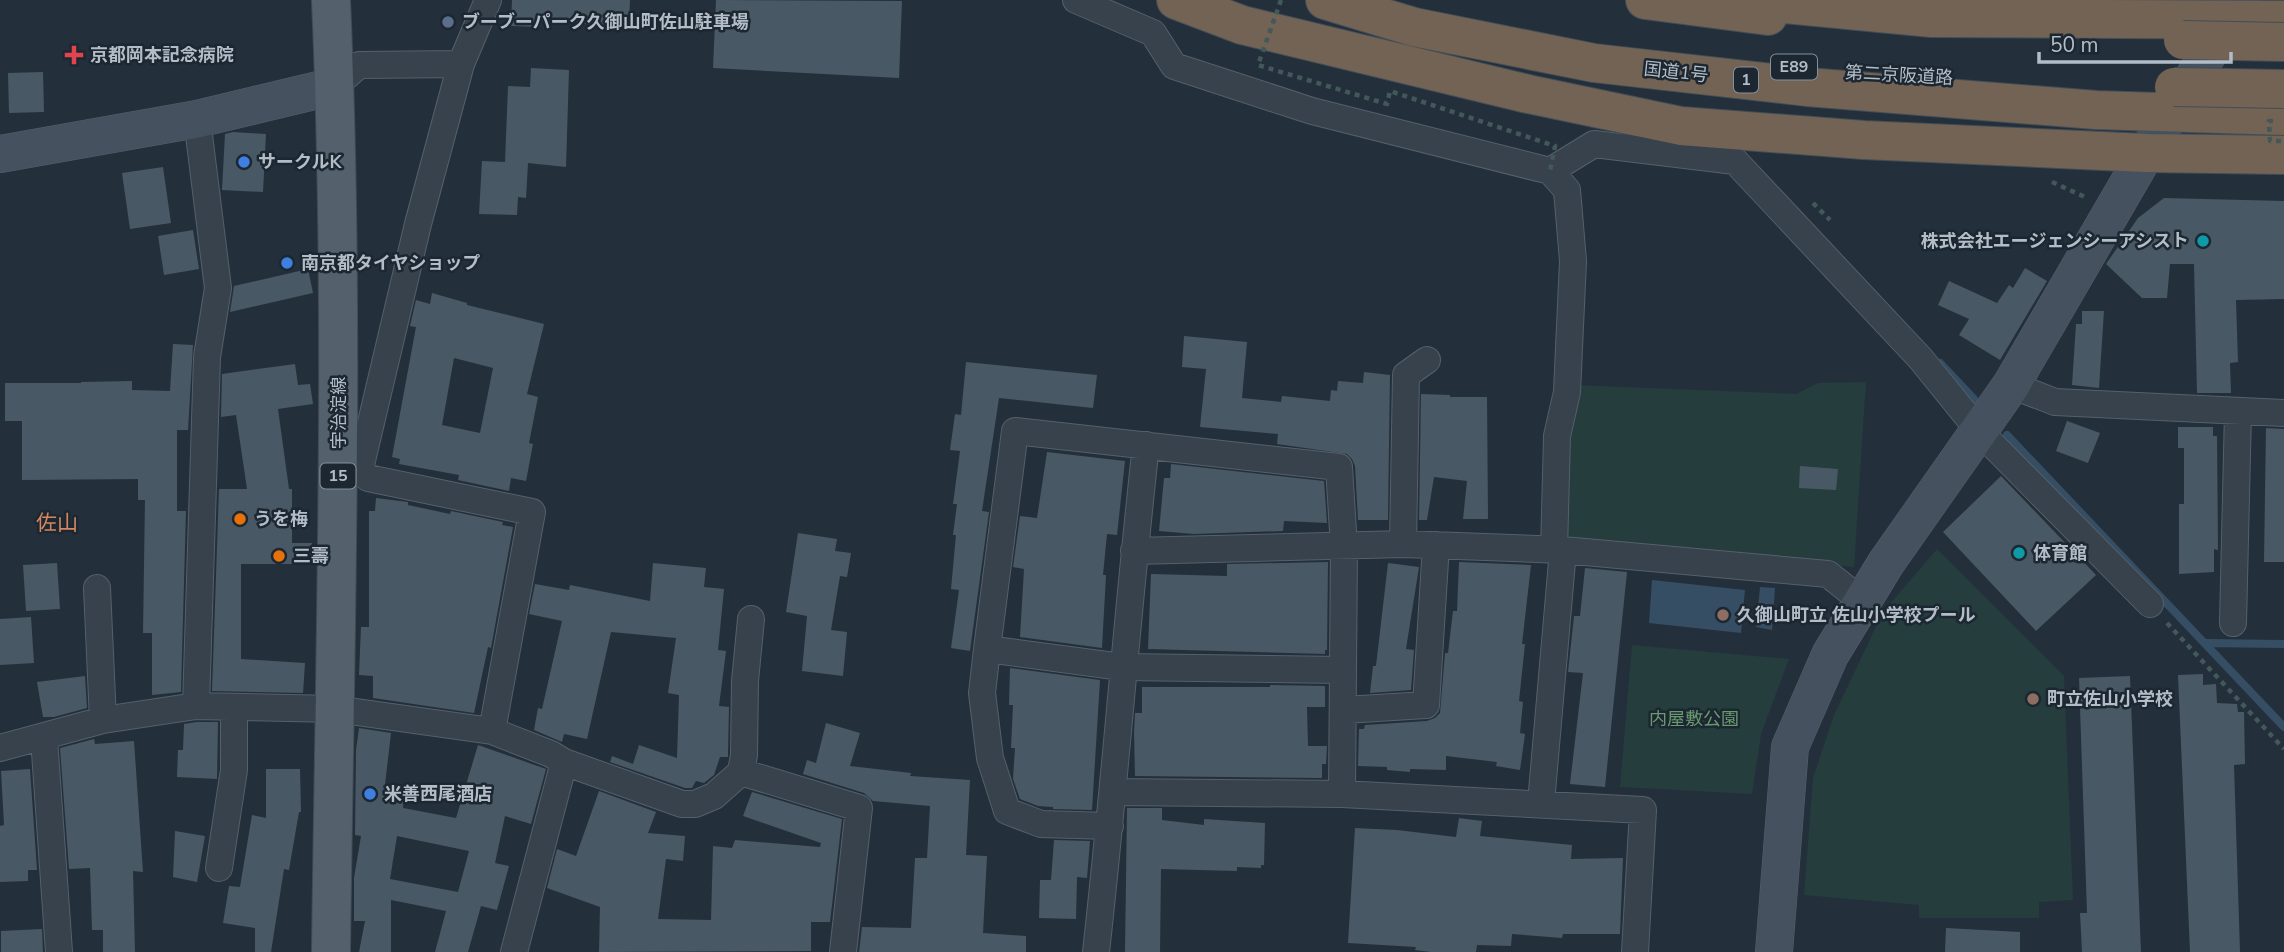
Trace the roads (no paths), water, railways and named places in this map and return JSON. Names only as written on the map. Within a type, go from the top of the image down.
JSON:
[{"type":"highway","points":[[1176,0],[1242,25],[1528,94],[1681,126],[1864,140],[2146,153],[2282,120]]},
{"type":"highway","name":"国道1号","points":[[1325,0],[1414,27],[1594,63],[1807,87],[2096,110],[2174,111],[2282,120]]},
{"type":"highway","name":"第二京阪道路","points":[[1393,0],[1547,36],[1706,59],[1845,72],[2174,87],[2282,120]]},
{"type":"highway","points":[[1645,0],[1876,28],[2284,42]]},
{"type":"highway","points":[[1741,0],[1932,18],[2237,9],[2284,20]]},
{"type":"highway","points":[[1932,18],[2016,0]]},
{"type":"highway","points":[[1807,87],[1864,140]]},
{"type":"main road","name":"宇治淀線","points":[[331,0],[339,281],[349,469],[335,709],[331,952]]},
{"type":"street","points":[[488,0],[461,64],[349,469],[368,478],[532,512],[492,732]]},
{"type":"street","points":[[1076,0],[1153,33],[1174,66],[1312,111],[1550,171],[1567,190],[1573,261],[1567,392],[1557,436],[1558,550],[1541,803]]},
{"type":"street","points":[[1774,952],[1790,747],[1830,656],[1886,563],[2011,384],[2146,153],[2237,9]]},
{"type":"street","points":[[0,154],[197,119],[335,86],[359,65],[461,64]]},
{"type":"street","points":[[197,119],[218,288],[207,357],[197,706]]},
{"type":"street","points":[[1550,171],[1594,144],[1735,161],[1920,358],[1980,432],[2150,604]]},
{"type":"street","points":[[1403,544],[1406,375],[1427,360]]},
{"type":"street","points":[[2011,384],[2055,402],[2284,412]]},
{"type":"street","points":[[2233,623],[2238,411]]},
{"type":"street","points":[[1110,827],[1041,824],[1007,811],[990,758],[982,693],[1015,431],[1339,467],[1344,547],[1342,794]]},
{"type":"street","points":[[1096,952],[1146,445]]},
{"type":"street","points":[[1134,551],[1403,544],[1558,550],[1828,574],[1862,601]]},
{"type":"street","points":[[1344,710],[1426,705],[1436,545]]},
{"type":"street","points":[[97,588],[103,720]]},
{"type":"street","points":[[0,748],[103,720],[197,706],[234,709],[335,709],[492,732],[551,754],[564,762],[682,804],[695,804],[713,796],[741,772],[751,619]]},
{"type":"street","points":[[987,649],[1122,667],[1343,670]]},
{"type":"street","points":[[219,868],[234,770],[234,709]]},
{"type":"street","points":[[44,738],[60,952]]},
{"type":"street","points":[[514,952],[564,762]]},
{"type":"street","points":[[741,772],[859,808],[843,952]]},
{"type":"street","points":[[1113,792],[1342,794],[1643,810],[1635,952]]},
{"type":"water","points":[[1652,580],[1745,590],[1741,633],[1649,623]]},
{"type":"water","points":[[1760,587],[1775,588],[1772,630],[1756,627]]},
{"type":"waterway","points":[[1940,363],[1974,399]]},
{"type":"waterway","points":[[2007,435],[2284,727]]},
{"type":"waterway","points":[[2206,643],[2284,644]]},
{"type":"place","name":"ブーブーパーク久御山町佐山駐車場","points":[[448,22]]},
{"type":"place","name":"京都岡本記念病院","points":[[74,55]]},
{"type":"place","name":"サークルK","points":[[244,162]]},
{"type":"place","name":"株式会社エージェンシーアシスト","points":[[2203,241]]},
{"type":"place","name":"南京都タイヤショップ","points":[[287,263]]},
{"type":"place","name":"うを梅","points":[[240,519]]},
{"type":"place","name":"体育館","points":[[2019,553]]},
{"type":"place","name":"三壽","points":[[279,556]]},
{"type":"place","name":"久御山町立 佐山小学校プール","points":[[1723,615]]},
{"type":"place","name":"町立佐山小学校","points":[[2033,699]]},
{"type":"place","name":"米善西尾酒店","points":[[370,794]]},
{"type":"district","name":"佐山","points":[[57,523]]},
{"type":"park label","name":"内屋敷公園","points":[[1694,719]]}]
